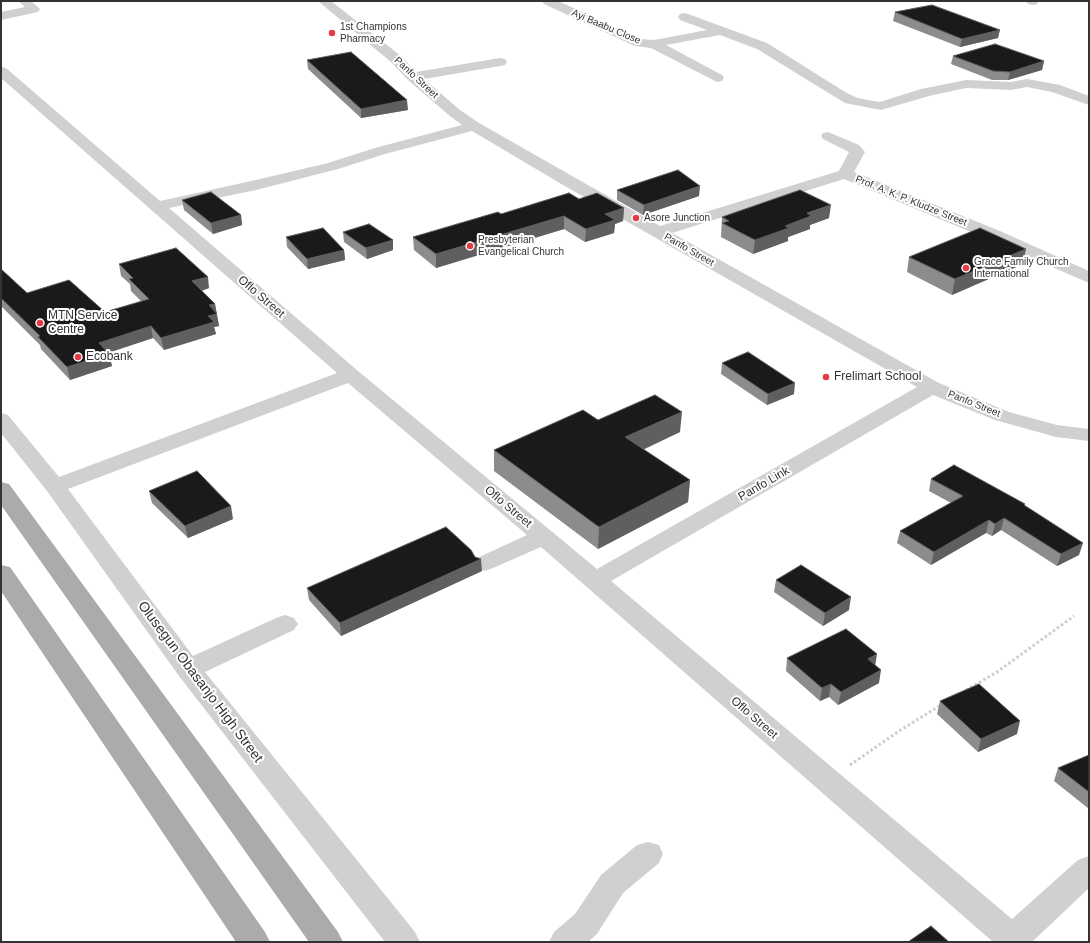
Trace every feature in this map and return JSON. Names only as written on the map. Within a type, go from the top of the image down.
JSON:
[{"type":"main road","points":[[1,489],[327,942]]},
{"type":"main road","points":[[1,573],[254,942]]},
{"type":"street","points":[[1,16],[34,9],[24,1]]},
{"type":"street","name":"Panfo Street","points":[[324,1],[396,59],[413,77],[474,126],[569,182],[932,387],[1002,416],[1056,431],[1089,436]]},
{"type":"street","name":"Ayi Baabu Close","points":[[548,1],[639,43],[654,44],[721,31]]},
{"type":"street","points":[[684,17],[762,46],[840,95],[850,100],[867,104],[881,106],[926,92],[966,84],[1011,86],[1027,84],[1055,88],[1089,101]]},
{"type":"street","points":[[654,44],[717,78]]},
{"type":"street","points":[[413,77],[500,62]]},
{"type":"street","name":"Oflo Street","points":[[1,71],[351,375],[595,580],[827,781],[1014,940]]},
{"type":"street","points":[[158,206],[326,168],[394,147],[474,126]]},
{"type":"street","points":[[828,136],[854,148],[856,152],[845,174]]},
{"type":"street","name":"Prof. A. K. P. Kludze Street","points":[[659,232],[845,174],[994,235],[1089,278]]},
{"type":"street","points":[[55,486],[351,375]]},
{"type":"street","name":"Panfo Link","points":[[595,580],[932,387]]},
{"type":"street","name":"Olusegun Obasanjo High Street","points":[[1,419],[55,486],[188,669],[404,942]]},
{"type":"street","points":[[485,563],[544,537]]},
{"type":"street","points":[[188,669],[285,624]]},
{"type":"street","points":[[565,942],[586,924],[612,884],[648,854]]},
{"type":"street","points":[[1014,940],[1089,869]]},
{"type":"path","points":[[964,691],[997,672],[1074,616]]},
{"type":"path","points":[[827,781],[899,730],[945,703]]},
{"type":"building","points":[[932,5],[1000,30],[962,39],[895,12]]},
{"type":"building","points":[[995,44],[1044,61],[1010,72],[993,71],[953,56]]},
{"type":"building","points":[[351,52],[407,100],[361,109],[307,60]]},
{"type":"building","points":[[678,170],[700,186],[644,205],[617,190]]},
{"type":"building","points":[[800,190],[831,205],[807,213],[811,216],[785,226],[789,228],[755,240],[722,223],[729,221],[722,217]]},
{"type":"building","points":[[211,192],[241,215],[211,223],[182,200]]},
{"type":"building","points":[[569,193],[579,199],[597,193],[624,208],[605,214],[615,220],[586,229],[564,216],[436,254],[413,237],[498,212],[501,214]]},
{"type":"building","points":[[369,224],[393,240],[366,248],[343,232]]},
{"type":"building","points":[[323,228],[344,250],[307,259],[286,237]]},
{"type":"building","points":[[980,228],[1026,249],[955,279],[909,257]]},
{"type":"building","points":[[176,248],[208,277],[192,281],[215,304],[209,305],[217,314],[208,316],[214,322],[161,338],[151,326],[99,343],[109,354],[67,367],[38,337],[40,336],[1,298],[1,269],[27,293],[69,280],[105,312],[149,299],[129,279],[133,278],[119,264]]},
{"type":"building","points":[[748,352],[795,383],[768,394],[722,363]]},
{"type":"building","points":[[655,395],[682,412],[625,437],[690,480],[599,527],[494,450],[583,410],[598,420]]},
{"type":"building","points":[[954,465],[1025,504],[1024,505],[1083,543],[1061,554],[1004,518],[995,524],[989,520],[934,552],[900,531],[963,496],[931,479]]},
{"type":"building","points":[[197,471],[231,506],[185,526],[149,491]]},
{"type":"building","points":[[446,527],[471,550],[475,557],[481,559],[340,623],[307,588]]},
{"type":"building","points":[[801,565],[851,597],[825,613],[776,580]]},
{"type":"building","points":[[846,629],[877,654],[868,659],[881,670],[841,692],[831,684],[822,688],[787,658]]},
{"type":"building","points":[[979,684],[1020,721],[981,739],[940,701]]},
{"type":"building","points":[[1089,755],[1089,792],[1058,768]]},
{"type":"building","points":[[931,926],[949,942],[908,942]]},
{"type":"place","name":"1st Champions Pharmacy","points":[[332,33]]},
{"type":"place","name":"Asore Junction","points":[[636,218]]},
{"type":"place","name":"Presbyterian Evangelical Church","points":[[470,246]]},
{"type":"place","name":"Grace Family Church International","points":[[966,268]]},
{"type":"place","name":"MTN Service Centre","points":[[40,323]]},
{"type":"place","name":"Ecobank","points":[[78,357]]},
{"type":"place","name":"Frelimart School","points":[[826,377]]}]
